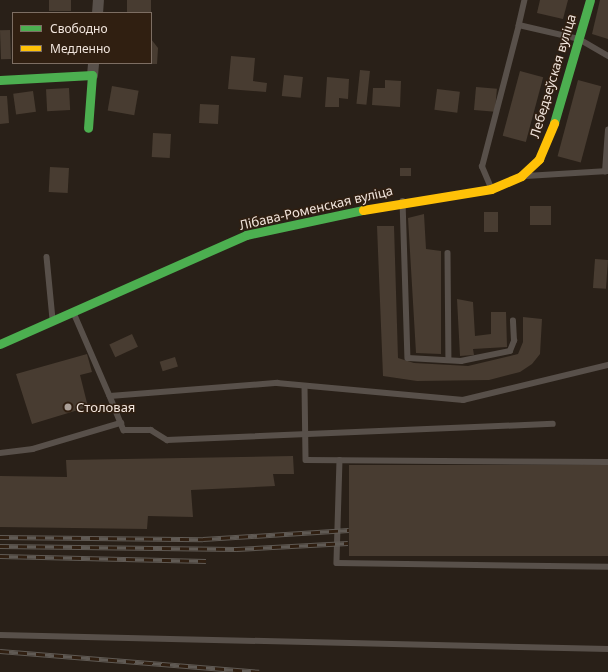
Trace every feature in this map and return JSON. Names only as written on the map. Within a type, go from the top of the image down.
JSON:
[{"type":"main road","name":"Лебедзеўская вуліца","points":[[521,176],[539,158],[551,132],[590,0]]},
{"type":"main road","points":[[0,80],[92,75],[88,128]]},
{"type":"main road","name":"Лібава-Роменская вуліца","points":[[0,344],[74,313],[246,235],[403,201],[491,189],[521,176]]},
{"type":"street","points":[[97,12],[98,0]]},
{"type":"street","points":[[92,75],[93,64]]},
{"type":"lane","points":[[491,189],[482,167],[525,0]]},
{"type":"lane","points":[[519,24],[579,39],[608,56]]},
{"type":"lane","points":[[606,171],[608,130]]},
{"type":"lane","name":"Лібава-Роменская вуліца","points":[[521,176],[606,171]]},
{"type":"lane","points":[[403,201],[408,358],[450,358],[461,361],[510,351],[514,341],[513,321]]},
{"type":"lane","points":[[448,253],[450,358]]},
{"type":"lane","points":[[47,257],[53,322]]},
{"type":"lane","points":[[74,313],[124,430],[151,430],[167,440],[305,433],[553,424]]},
{"type":"lane","points":[[110,396],[277,383],[463,400],[608,365]]},
{"type":"lane","points":[[305,386],[306,460],[608,462]]},
{"type":"lane","points":[[0,453],[33,449],[121,424]]},
{"type":"lane","points":[[340,460],[337,563],[608,567]]},
{"type":"lane","points":[[0,635],[608,648]]},
{"type":"building","points":[[49,0],[71,0],[71,11],[49,11]]},
{"type":"building","points":[[127,0],[151,0],[151,12],[127,12]]},
{"type":"building","points":[[540,0],[568,0],[563,19],[537,13]]},
{"type":"building","points":[[600,0],[608,0],[608,39],[592,34]]},
{"type":"building","points":[[0,30],[10,30],[11,59],[1,59]]},
{"type":"building","points":[[152,40],[158,48],[157,64],[152,64]]},
{"type":"building","points":[[231,56],[255,58],[253,81],[267,83],[266,92],[228,89]]},
{"type":"building","points":[[360,70],[370,71],[366,105],[356,104]]},
{"type":"building","points":[[520,71],[543,77],[526,142],[503,136]]},
{"type":"building","points":[[284,75],[303,77],[301,98],[282,96]]},
{"type":"building","points":[[327,77],[349,79],[348,99],[339,98],[339,107],[325,107]]},
{"type":"building","points":[[385,80],[401,81],[400,107],[372,105],[373,88],[385,88]]},
{"type":"building","points":[[578,80],[601,86],[581,163],[558,156]]},
{"type":"building","points":[[112,86],[139,91],[134,115],[108,111]]},
{"type":"building","points":[[476,87],[497,89],[495,112],[474,110]]},
{"type":"building","points":[[69,88],[70,110],[47,111],[46,89]]},
{"type":"building","points":[[437,89],[460,92],[457,113],[434,110]]},
{"type":"building","points":[[33,91],[36,112],[16,115],[13,94]]},
{"type":"building","points":[[0,96],[7,96],[9,123],[0,124]]},
{"type":"building","points":[[200,104],[219,105],[218,124],[199,123]]},
{"type":"building","points":[[153,133],[171,134],[170,158],[152,157]]},
{"type":"building","points":[[50,167],[69,168],[68,193],[49,192]]},
{"type":"building","points":[[400,168],[411,168],[411,176],[400,176]]},
{"type":"building","points":[[530,206],[551,206],[551,225],[530,225]]},
{"type":"building","points":[[484,212],[498,212],[498,232],[484,232]]},
{"type":"building","points":[[424,214],[426,249],[441,251],[441,354],[416,353],[408,218]]},
{"type":"building","points":[[377,226],[394,226],[398,358],[414,363],[468,366],[518,354],[523,342],[523,317],[542,319],[540,354],[532,364],[520,372],[489,380],[417,381],[383,376]]},
{"type":"building","points":[[595,259],[608,260],[606,289],[593,288]]},
{"type":"building","points":[[457,299],[473,302],[475,336],[491,334],[491,312],[506,312],[507,347],[473,349],[474,355],[460,356]]},
{"type":"building","points":[[132,334],[138,347],[115,357],[109,345]]},
{"type":"building","points":[[87,354],[92,372],[80,375],[88,407],[32,424],[16,374]]},
{"type":"building","points":[[175,357],[178,367],[163,371],[160,362]]},
{"type":"building","points":[[293,456],[294,474],[273,474],[275,486],[191,490],[193,517],[148,516],[147,529],[0,527],[0,476],[67,477],[66,460]]},
{"type":"building","points":[[349,465],[608,465],[608,556],[349,556]]},
{"type":"railway","points":[[0,537],[203,539],[349,530]]},
{"type":"railway","points":[[0,546],[236,549],[348,543]]},
{"type":"railway","points":[[0,556],[206,561]]},
{"type":"railway","points":[[0,651],[259,672]]},
{"type":"traffic: fast","points":[[554,123],[590,0]]},
{"type":"traffic: fast","points":[[0,80],[92,75],[88,128]]},
{"type":"traffic: fast","points":[[0,344],[246,235],[363,210]]},
{"type":"traffic: slow","points":[[363,210],[491,189],[521,176],[539,159],[554,123]]},
{"type":"place","name":"Столовая","points":[[68,407]]}]
